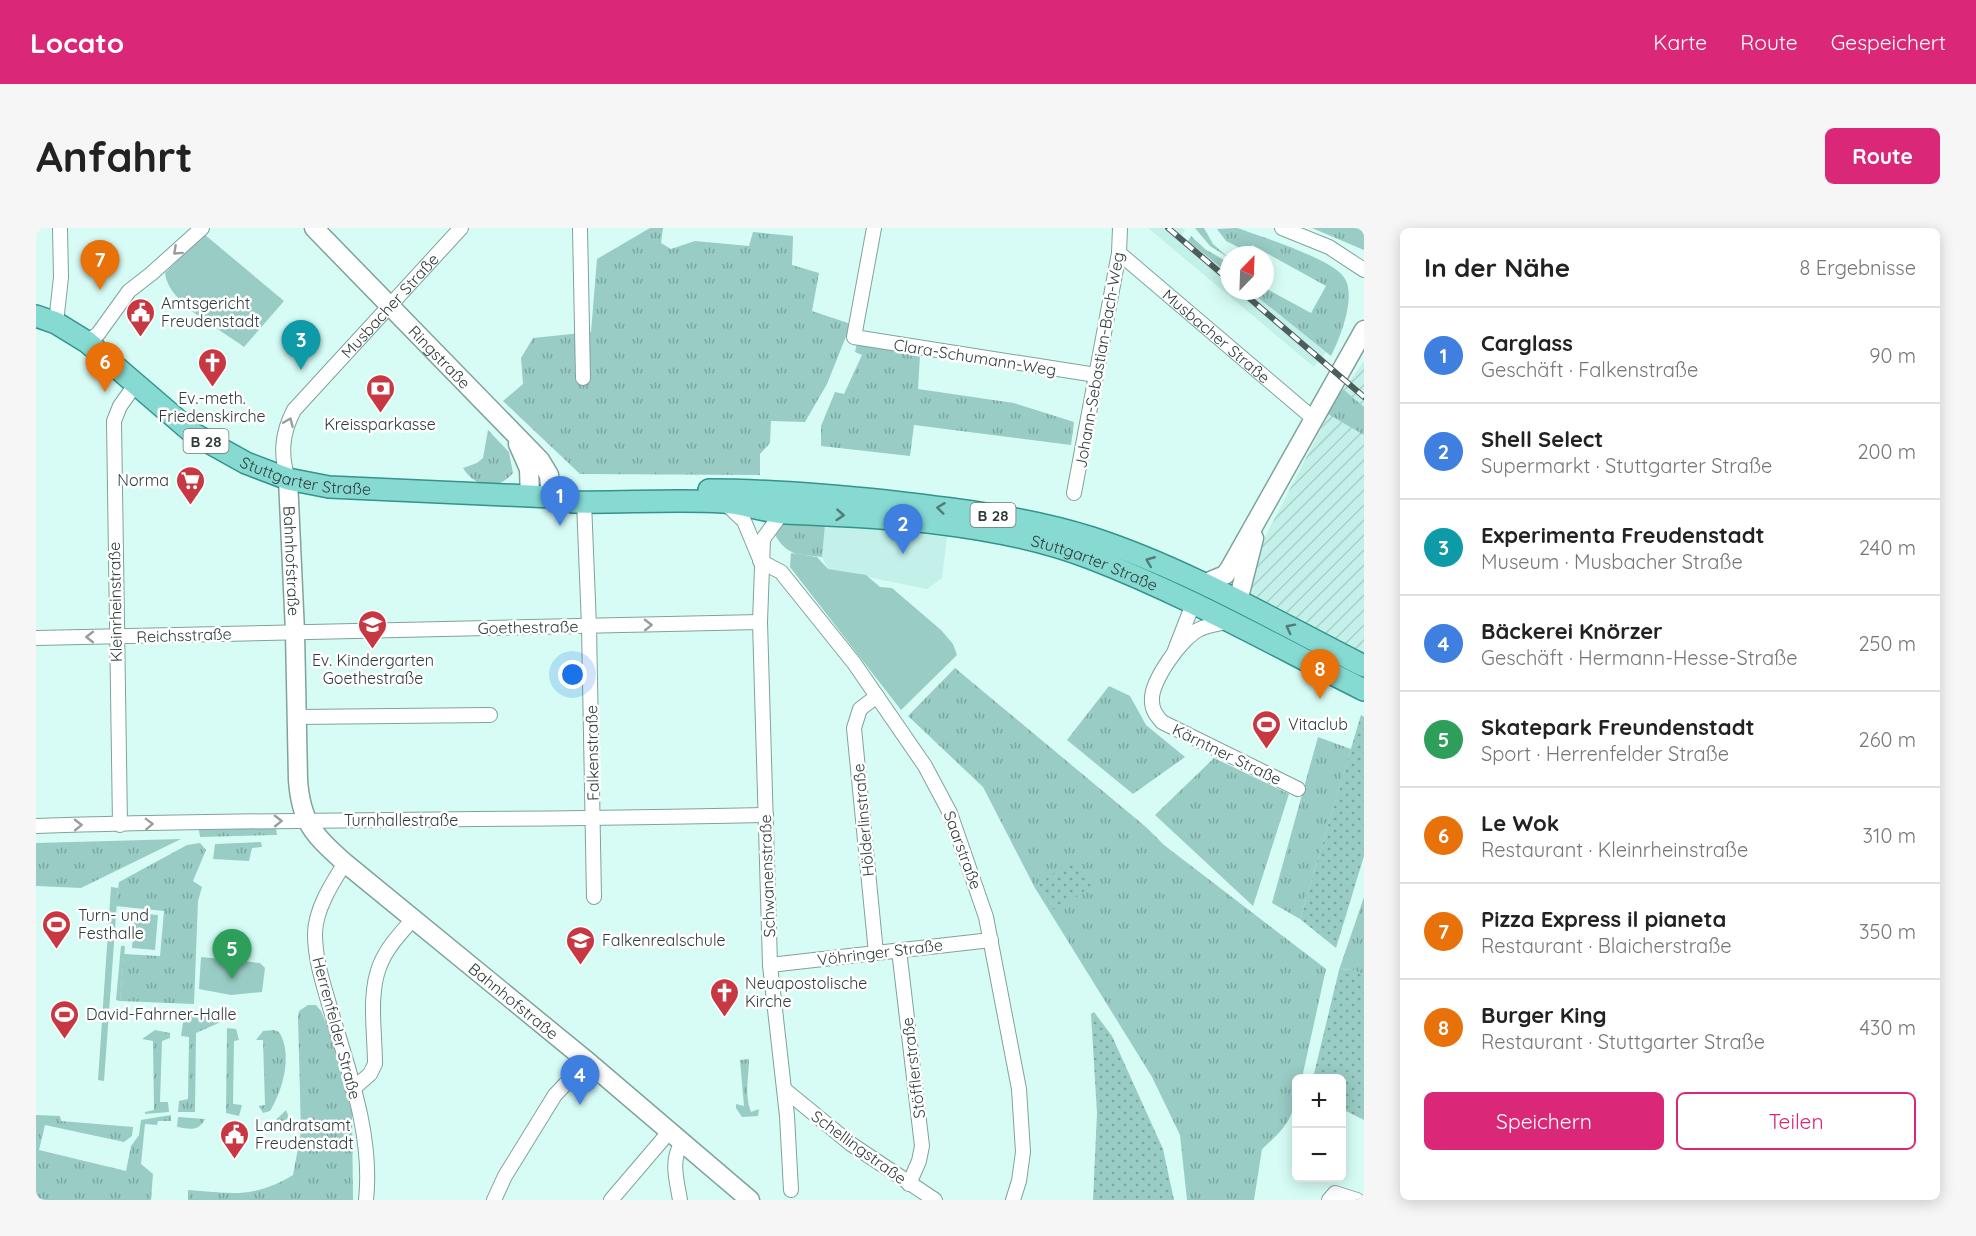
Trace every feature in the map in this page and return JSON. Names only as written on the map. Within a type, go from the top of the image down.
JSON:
[{"type":"main road","name":"Stuttgarter Straße","points":[[36,316],[56,323],[87,342],[135,386],[194,434],[246,463],[288,479],[329,487],[540,497],[584,502],[724,502],[782,513],[840,515],[935,525],[1026,540],[1089,558],[1193,604],[1364,690]]},
{"type":"main road","name":"Stuttgarter Straße","points":[[540,497],[573,491],[771,490],[910,504],[1044,525],[1093,538],[1203,584],[1364,666]]},
{"type":"main road","name":"B 28","points":[[724,502],[765,496],[771,490]]},
{"type":"main road","points":[[1193,604],[1203,584]]},
{"type":"main road","points":[[1227,622],[1238,601]]},
{"type":"street","points":[[56,323],[61,277],[60,228]]},
{"type":"street","points":[[87,342],[98,334],[129,291],[152,274],[202,228]]},
{"type":"street","name":"Ringstraße","points":[[314,228],[472,388],[545,467],[540,497]]},
{"type":"street","name":"Musbacher Straße","points":[[288,479],[283,462],[284,434],[294,410],[461,228]]},
{"type":"street","points":[[580,228],[583,378]]},
{"type":"street","name":"Clara-Schumann-Weg","points":[[874,228],[854,337],[1096,375]]},
{"type":"street","name":"Johann-Sebastian-Bach-Weg","points":[[1074,493],[1119,253],[1120,228]]},
{"type":"street","points":[[1282,228],[1329,248],[1364,270]]},
{"type":"street","name":"Musbacher Straße","points":[[1119,253],[1314,419]]},
{"type":"street","points":[[1203,584],[1225,575],[1364,330]]},
{"type":"street","name":"Kleinrheinstraße","points":[[120,825],[115,637],[114,421],[120,406],[135,386]]},
{"type":"street","name":"Bahnhofstraße","points":[[288,479],[295,632],[298,791],[305,820],[315,836],[750,1200]]},
{"type":"street","name":"Falkenstraße","points":[[584,502],[594,819],[594,897]]},
{"type":"street","name":"Schwanenstraße","points":[[724,502],[744,521],[760,561]]},
{"type":"street","name":"Schwanenstraße","points":[[782,513],[763,539],[760,561],[760,622],[770,965],[785,1090],[791,1190]]},
{"type":"street","points":[[1238,601],[1260,516]]},
{"type":"street","name":"Saarstraße","points":[[760,561],[782,572],[848,655],[926,766],[950,813],[975,880],[991,940],[1019,1089],[1023,1152],[1019,1181],[1013,1200]]},
{"type":"street","name":"Kärntner Straße","points":[[1193,604],[1174,652],[1159,678],[1151,699],[1154,711],[1162,722],[1298,789]]},
{"type":"street","name":"Goethestraße","points":[[295,632],[760,622]]},
{"type":"street","name":"Kärntner Straße","points":[[1174,652],[1199,629],[1227,622]]},
{"type":"street","name":"Reichsstraße","points":[[36,638],[295,632]]},
{"type":"street","name":"Hölderlinstraße","points":[[876,953],[854,728],[860,709],[877,696]]},
{"type":"street","points":[[296,717],[490,714]]},
{"type":"street","name":"Turnhallestraße","points":[[36,826],[305,820],[594,819],[766,815]]},
{"type":"street","name":"Herrenfelder Straße","points":[[345,863],[326,896],[315,933],[319,967],[354,1088],[365,1139],[366,1200]]},
{"type":"street","points":[[354,1088],[370,1074],[375,1064],[375,989],[379,966],[388,950],[413,919]]},
{"type":"street","name":"Vöhringer Straße","points":[[770,965],[991,940]]},
{"type":"street","name":"Stöfflerstraße","points":[[899,950],[922,1146],[919,1161],[909,1184]]},
{"type":"street","points":[[494,1200],[505,1176],[555,1095],[586,1061]]},
{"type":"street","name":"Schellingstraße","points":[[785,1090],[851,1144],[935,1200]]},
{"type":"street","points":[[611,1200],[676,1138]]},
{"type":"street","points":[[676,1138],[675,1165],[680,1200]]},
{"type":"street","points":[[1329,1200],[1335,1193],[1357,1200]]},
{"type":"shaded area","points":[[1148,228],[1182,228],[1185,230],[1182,236],[1220,267],[1220,288]]},
{"type":"shaded area","points":[[1234,300],[1261,300],[1326,352],[1314,367]]},
{"type":"shaded area","points":[[1364,361],[1364,657],[1236,593],[1337,398]]},
{"type":"shaded area","points":[[830,522],[947,537],[942,578],[927,589],[828,569],[822,557],[825,525]]},
{"type":"green space","points":[[650,228],[663,228],[661,243],[671,249],[695,241],[749,246],[753,232],[793,236],[792,265],[819,273],[812,311],[851,324],[827,384],[805,422],[771,421],[770,443],[760,454],[760,475],[580,474],[503,401],[523,384],[521,358],[533,338],[591,332],[597,259]]},
{"type":"green space","points":[[1195,228],[1204,228],[1220,252],[1210,246]]},
{"type":"green space","points":[[1237,228],[1277,242],[1324,262],[1343,276],[1349,294],[1348,304],[1343,328],[1331,356],[1261,300],[1274,300],[1274,293],[1311,313],[1326,286],[1274,257],[1274,246],[1236,246],[1226,241],[1217,229]]},
{"type":"green space","points":[[1312,228],[1364,228],[1364,250]]},
{"type":"green space","points":[[204,234],[284,301],[244,347],[197,315],[175,295],[168,284],[165,273]]},
{"type":"green space","points":[[1191,236],[1205,249],[1220,258],[1220,267],[1188,241]]},
{"type":"green space","points":[[857,343],[920,356],[918,389],[1014,403],[1074,422],[1071,445],[914,425],[910,456],[821,446],[821,426],[835,392],[844,394],[862,355],[855,352]]},
{"type":"green space","points":[[1343,389],[1364,407],[1364,435],[1328,414]]},
{"type":"green space","points":[[488,430],[509,452],[513,473],[501,483],[494,485],[474,480],[463,468],[483,458]]},
{"type":"green space","points":[[781,524],[825,525],[822,557],[800,555],[790,551],[780,542],[775,535]]},
{"type":"green space","points":[[791,553],[817,557],[828,569],[866,575],[880,587],[892,588],[941,630],[953,644],[957,655],[901,710],[790,567]]},
{"type":"green space","points":[[955,668],[1146,827],[1164,845],[1326,969],[1303,1074],[1292,1074],[1292,1111],[1285,1126],[1262,1149],[1254,1200],[1187,1200],[1180,1135],[1152,1077],[1035,888],[983,787],[908,716]]},
{"type":"green space","points":[[1109,686],[1130,696],[1146,725],[1185,757],[1133,794],[1067,740]]},
{"type":"green space","points":[[1361,715],[1364,717],[1364,856],[1336,948],[1300,919]]},
{"type":"green space","points":[[1318,737],[1351,749],[1300,919],[1272,903]]},
{"type":"green space","points":[[1214,758],[1289,794],[1253,906],[1155,815]]},
{"type":"green space","points":[[276,828],[277,835],[200,837],[199,830]]},
{"type":"green space","points":[[181,839],[81,888],[36,886],[36,843]]},
{"type":"green space","points":[[261,842],[262,847],[252,848],[249,861],[213,859],[215,844]]},
{"type":"green space","points":[[200,843],[206,850],[193,881],[202,887],[198,901],[194,1004],[120,1001],[124,954],[160,956],[164,911],[116,906],[119,882],[187,845]]},
{"type":"green space","points":[[1070,860],[1093,885],[1056,912],[1035,888]]},
{"type":"green space","points":[[111,887],[118,888],[104,1081],[98,1080]]},
{"type":"green space","points":[[1364,897],[1364,975],[1351,969],[1339,970]]},
{"type":"green space","points":[[135,913],[158,915],[155,950],[132,948]]},
{"type":"green space","points":[[121,946],[125,946],[120,1001],[116,1000]]},
{"type":"green space","points":[[201,957],[260,963],[265,968],[262,992],[231,995],[199,989]]},
{"type":"green space","points":[[1351,969],[1364,975],[1364,1120],[1346,1111],[1346,1074],[1314,1074],[1339,970]]},
{"type":"green space","points":[[308,1005],[316,1005],[321,1011],[330,1033],[352,1113],[353,1200],[188,1200],[188,1190],[242,1193],[266,1188],[293,1175],[301,1132],[298,1017],[299,1011]]},
{"type":"green space","points":[[212,1009],[231,1014],[230,1018],[196,1033],[195,1112],[178,1112],[179,1101],[188,1099],[189,1037],[181,1036],[184,1016]]},
{"type":"green space","points":[[1094,1012],[1112,1036],[1163,1149],[1174,1200],[1093,1200],[1097,1113],[1091,1014]]},
{"type":"green space","points":[[227,1028],[236,1029],[239,1040],[234,1041],[233,1104],[242,1105],[239,1116],[226,1113]]},
{"type":"green space","points":[[155,1030],[170,1033],[170,1038],[162,1041],[160,1102],[168,1102],[169,1112],[145,1114],[145,1112],[154,1110],[153,1041],[142,1039]]},
{"type":"green space","points":[[263,1031],[279,1032],[283,1041],[285,1072],[275,1102],[270,1111],[263,1113],[259,1106],[265,1105],[263,1040],[256,1040]]},
{"type":"green space","points":[[749,1059],[747,1092],[749,1106],[751,1112],[759,1109],[758,1116],[742,1117],[736,1108],[736,1104],[744,1106],[740,1060]]},
{"type":"green space","points":[[286,1110],[287,1129],[275,1127],[276,1120]]},
{"type":"green space","points":[[36,1115],[60,1116],[61,1121],[133,1127],[132,1136],[124,1142],[45,1125],[39,1150],[126,1171],[131,1146],[139,1135],[141,1120],[171,1115],[171,1121],[158,1121],[157,1125],[145,1124],[141,1164],[153,1174],[151,1200],[36,1200]]},
{"type":"green space","points":[[178,1117],[205,1119],[200,1126],[190,1129],[177,1127]]},
{"type":"railway","points":[[1168,228],[1220,272]]},
{"type":"railway","points":[[1251,300],[1364,397]]},
{"type":"place","name":"Pizza Express il pianeta","points":[[100,290]]},
{"type":"place","name":"Amtsgericht Freudenstadt","points":[[140,338]]},
{"type":"place","name":"Experimenta Freudenstadt","points":[[301,370]]},
{"type":"place","name":"Ev.-meth. Friedenskirche","points":[[212,388]]},
{"type":"place","name":"Le Wok","points":[[105,392]]},
{"type":"place","name":"Kreissparkasse","points":[[380,414]]},
{"type":"place","name":"Norma","points":[[190,506]]},
{"type":"place","name":"Carglass","points":[[560,526]]},
{"type":"place","name":"Shell Select","points":[[903,554]]},
{"type":"place","name":"Ev. Kindergarten Goethestraße","points":[[373,650]]},
{"type":"place","name":"Burger King","points":[[1320,699]]},
{"type":"place","name":"Vitaclub","points":[[1267,750]]},
{"type":"place","name":"Turn- und Festhalle","points":[[57,950]]},
{"type":"place","name":"Falkenrealschule","points":[[581,966]]},
{"type":"place","name":"Skatepark Freundenstadt","points":[[232,979]]},
{"type":"place","name":"Neuapostolische Kirche","points":[[724,1018]]},
{"type":"place","name":"David-Fahrner-Halle","points":[[65,1040]]},
{"type":"place","name":"Bäckerei Knörzer","points":[[580,1105]]},
{"type":"place","name":"Landratsamt Freudenstadt","points":[[234,1160]]}]
